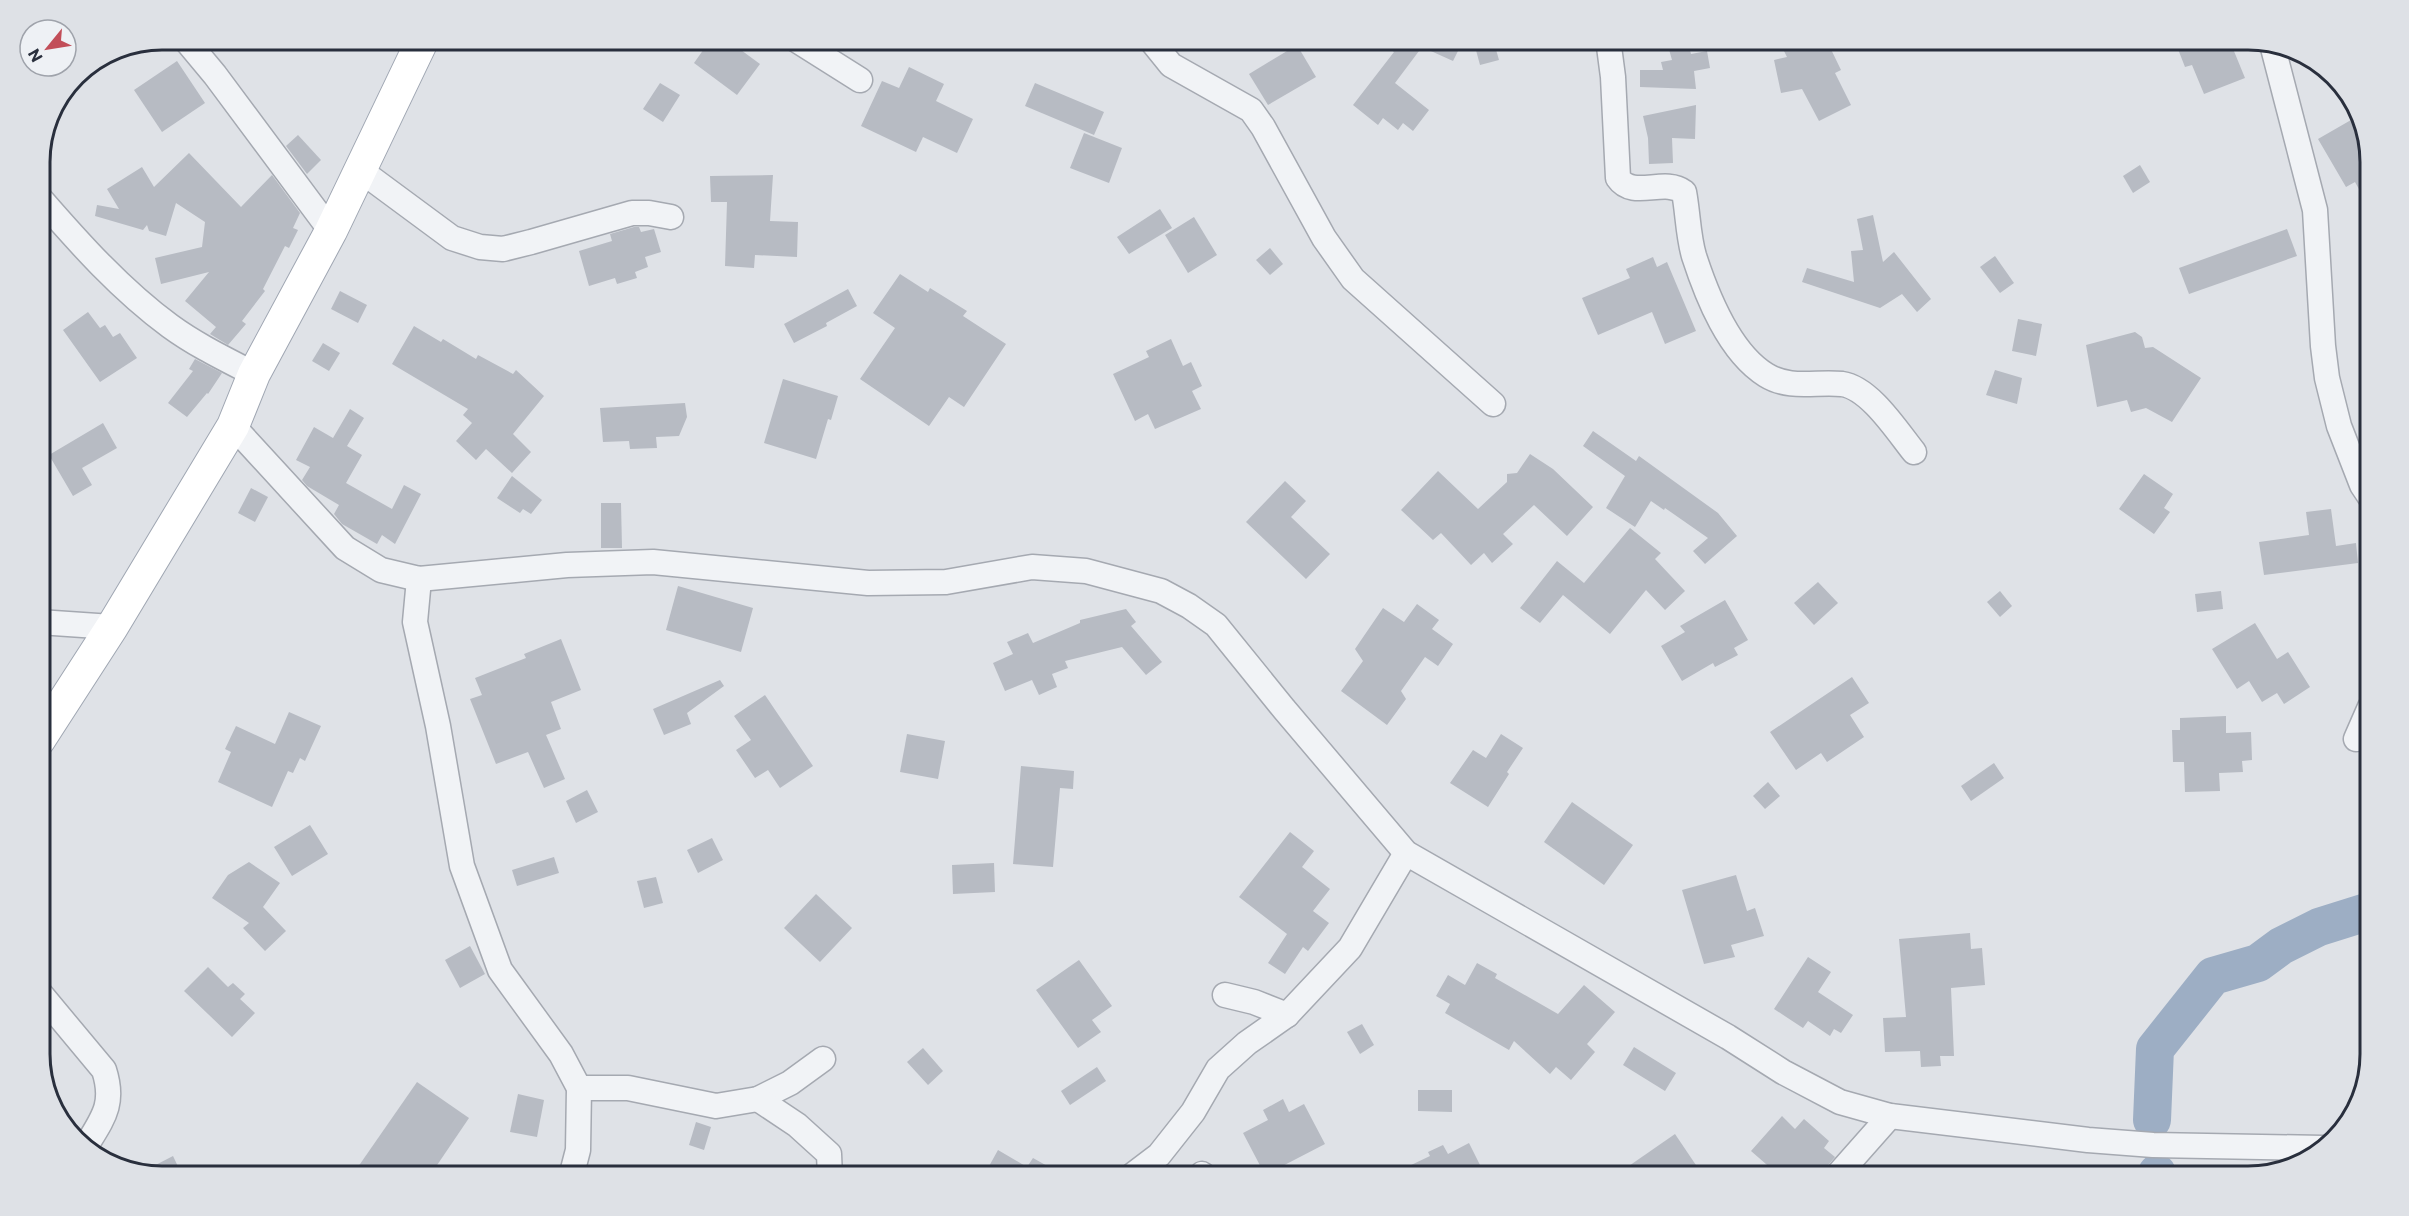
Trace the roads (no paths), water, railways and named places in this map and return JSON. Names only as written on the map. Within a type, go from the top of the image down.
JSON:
[{"type":"main road","points":[[50,723],[112,627],[233,426],[254,374],[331,231],[418,50]]},
{"type":"street","points":[[194,50],[331,231]]},
{"type":"street","points":[[813,50],[861,80]]},
{"type":"street","points":[[1159,50],[1171,65],[1251,110],[1263,127],[1324,238],[1353,279],[1492,404]]},
{"type":"street","points":[[1609,50],[1618,178],[1622,185],[1630,189],[1661,186],[1676,188],[1684,192],[1694,254],[1725,330],[1739,351],[1766,375],[1786,382],[1806,386],[1844,384],[1857,390],[1871,399],[1914,452]]},
{"type":"street","points":[[2273,53],[2315,210],[2327,378],[2339,426],[2359,478]]},
{"type":"street","points":[[360,170],[452,237],[480,247],[502,249],[632,213],[671,217]]},
{"type":"street","points":[[50,209],[99,263],[145,306],[206,350],[254,374]]},
{"type":"street","points":[[233,426],[345,548],[381,570],[419,579],[567,565],[653,562],[868,583],[946,582],[1032,567],[1086,571],[1161,591],[1190,606],[1216,625],[1406,853],[1718,1032],[1783,1072],[1840,1102],[1890,1116],[2088,1140],[2153,1145],[2307,1150]]},
{"type":"street","points":[[419,579],[415,622],[438,726],[462,866],[500,970],[561,1054],[579,1088],[578,1150],[574,1166]]},
{"type":"street","points":[[50,623],[112,627]]},
{"type":"street","points":[[2356,739],[2360,730]]},
{"type":"street","points":[[1144,1166],[1159,1155],[1193,1112],[1218,1069],[1247,1043],[1287,1015],[1350,948],[1406,853]]},
{"type":"street","points":[[1225,995],[1254,1002],[1287,1015]]},
{"type":"street","points":[[50,1005],[104,1070],[109,1086],[108,1110],[90,1140]]},
{"type":"street","points":[[579,1088],[628,1088],[716,1106],[758,1099],[790,1083],[823,1059]]},
{"type":"street","points":[[758,1099],[797,1125],[829,1154],[830,1166]]},
{"type":"street","points":[[1846,1166],[1890,1116]]},
{"type":"waterway","points":[[2152,1120],[2155,1049],[2213,976],[2258,963],[2281,946],[2319,927],[2360,914]]}]
